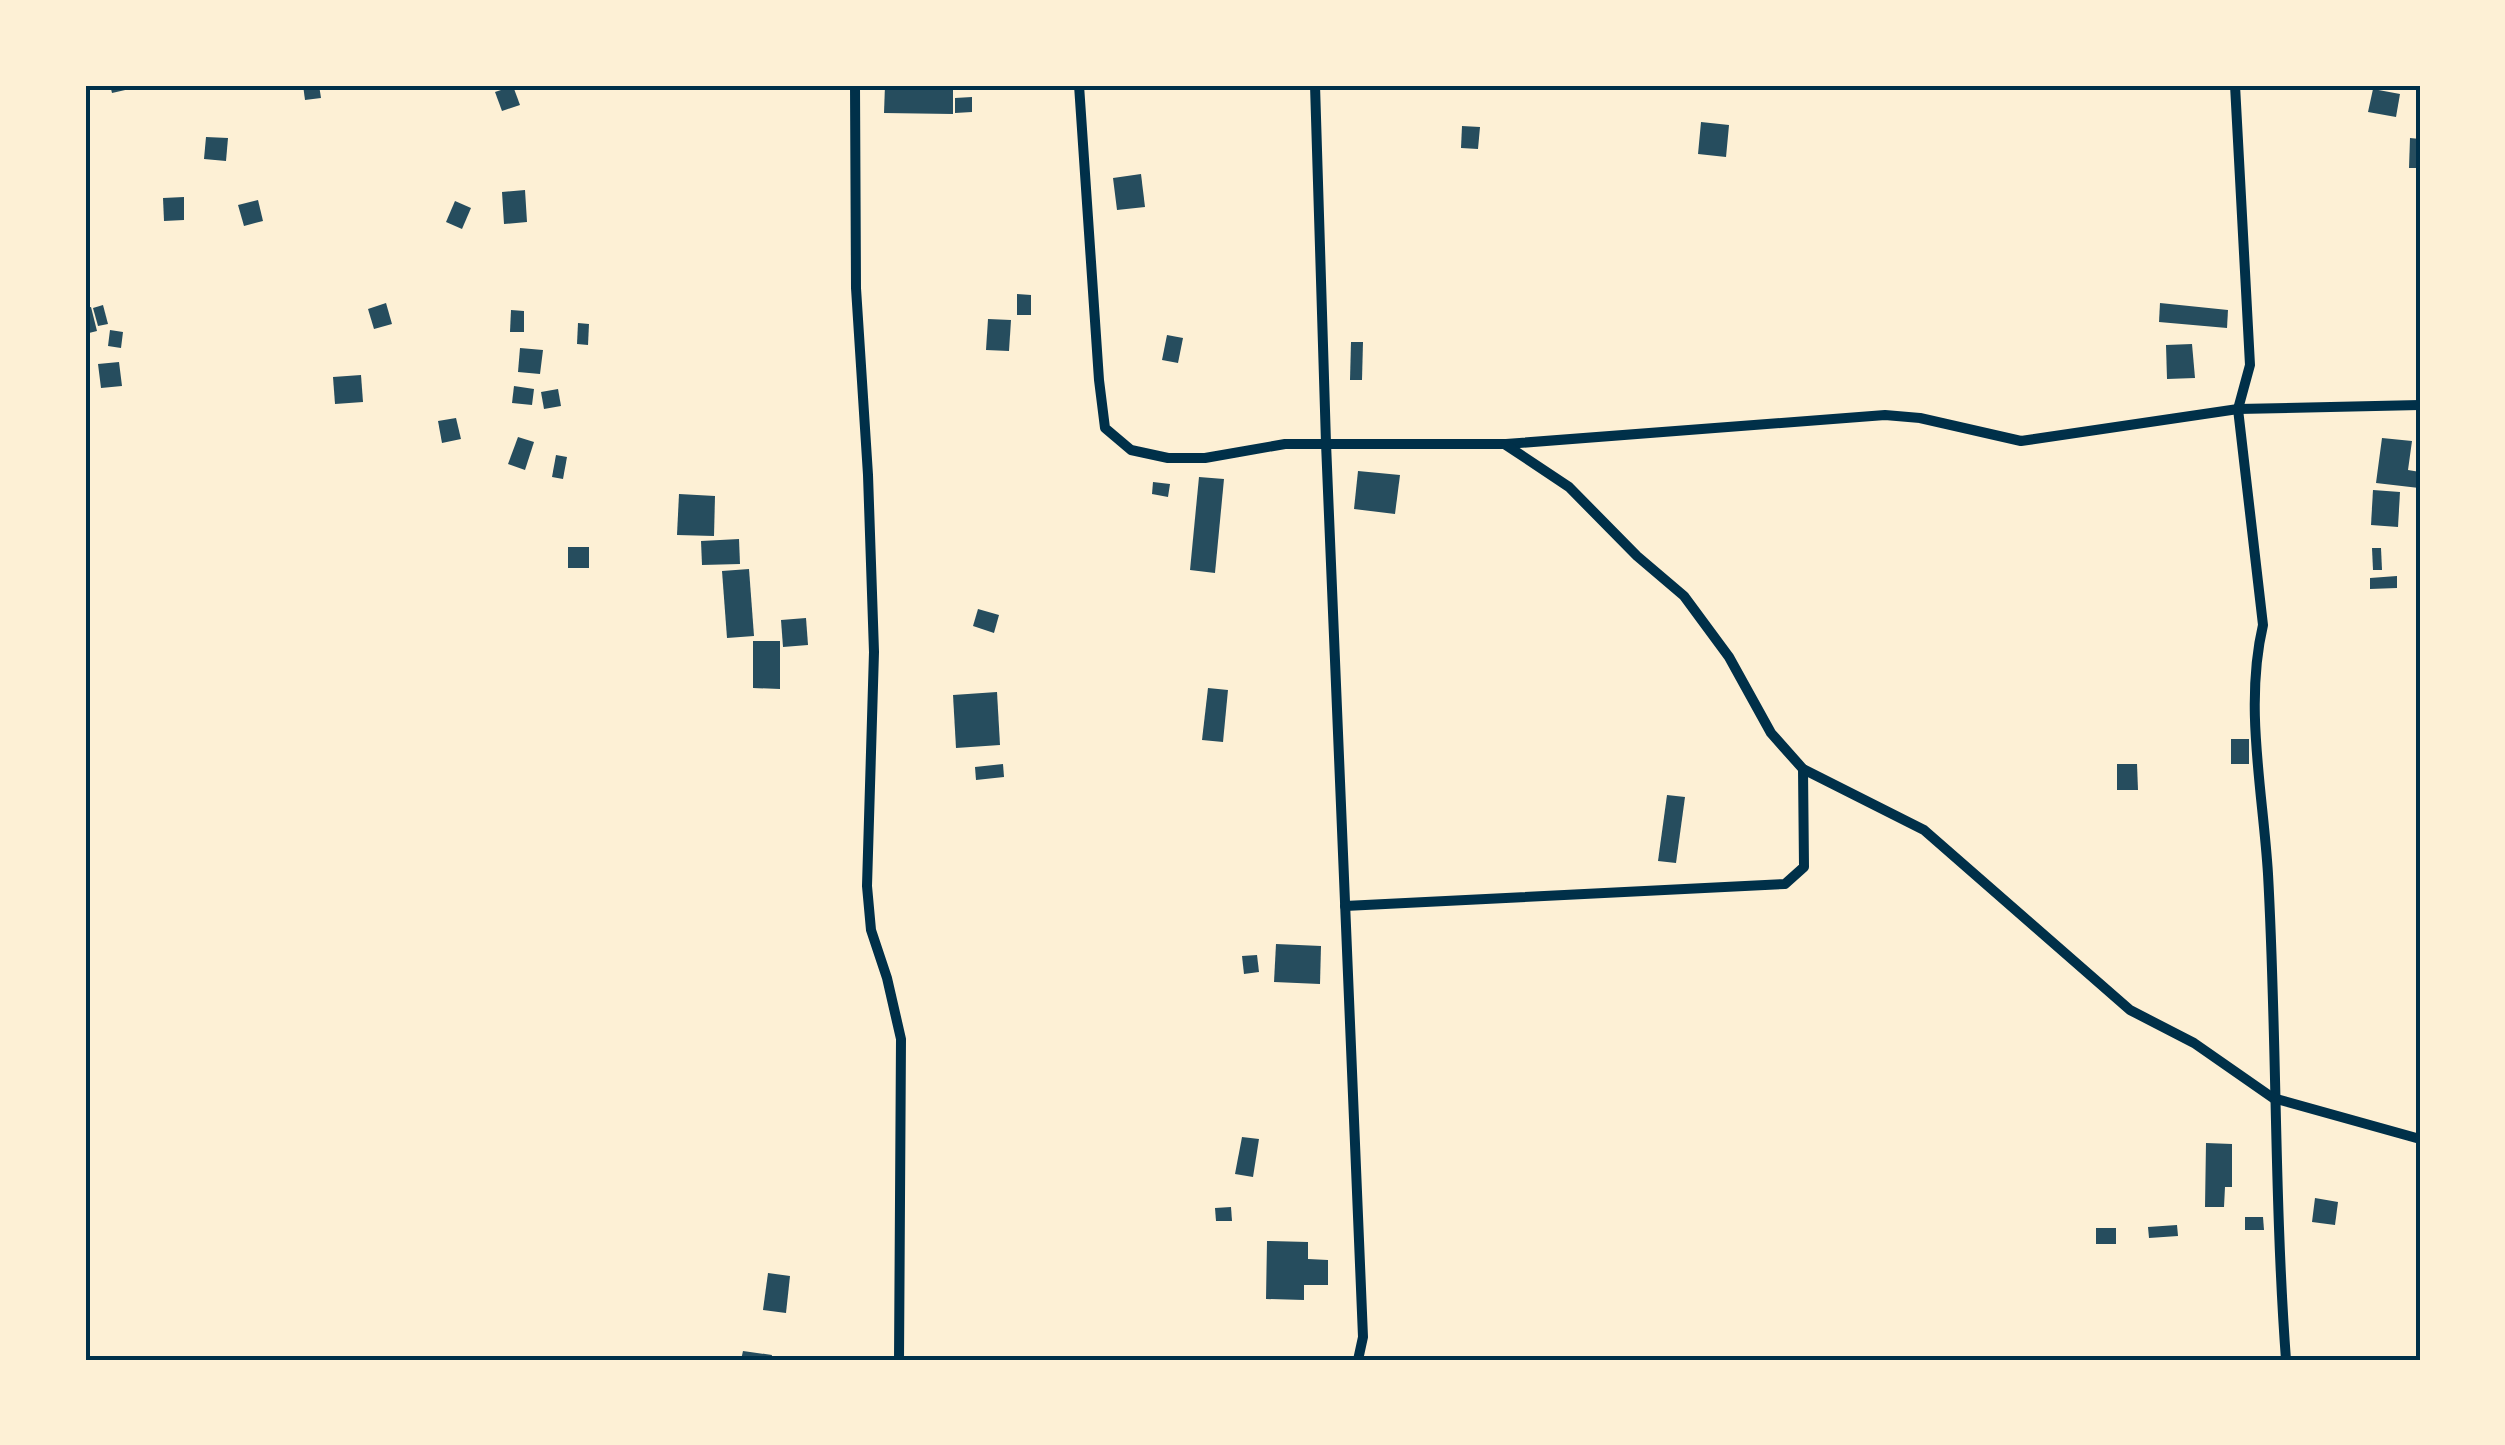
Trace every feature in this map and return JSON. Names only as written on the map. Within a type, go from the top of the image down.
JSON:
[{"type":"street","points":[[856,85],[856,288],[874,652],[867,886],[870,930],[887,978],[901,1039],[899,1360]]},
{"type":"street","points":[[1078,85],[1105,428],[1131,450],[1168,458],[1205,458],[1285,444],[1506,444],[1885,415],[1920,418],[2021,440],[2238,410],[2420,405]]},
{"type":"street","points":[[1315,85],[1363,1337],[1358,1360]]},
{"type":"street","points":[[2234,85],[2250,365],[2238,410],[2264,625],[2257,653],[2254,702],[2268,876],[2273,1098],[2286,1360]]},
{"type":"street","points":[[1506,444],[1569,487],[1636,556],[1684,596],[1729,657],[1771,733],[1803,769],[1924,830],[2130,1010],[2194,1043],[2273,1098],[2420,1140]]},
{"type":"street","points":[[1345,906],[1785,884],[1804,868],[1803,769]]},
{"type":"building","points":[[110,85],[134,85],[134,88],[112,93]]},
{"type":"building","points":[[303,85],[319,85],[321,98],[305,100]]},
{"type":"building","points":[[885,85],[953,85],[953,114],[884,113]]},
{"type":"building","points":[[513,86],[520,105],[502,111],[495,92]]},
{"type":"building","points":[[2373,89],[2400,94],[2396,117],[2368,112]]},
{"type":"building","points":[[972,97],[972,112],[955,113],[955,98]]},
{"type":"building","points":[[1701,122],[1729,125],[1726,157],[1698,154]]},
{"type":"building","points":[[1462,126],[1480,127],[1478,149],[1461,148]]},
{"type":"building","points":[[206,137],[228,138],[226,161],[204,159]]},
{"type":"building","points":[[2410,138],[2420,139],[2420,168],[2409,168]]},
{"type":"building","points":[[1141,174],[1145,207],[1117,210],[1113,178]]},
{"type":"building","points":[[525,190],[527,222],[504,224],[502,192]]},
{"type":"building","points":[[184,197],[184,220],[164,221],[163,198]]},
{"type":"building","points":[[258,200],[263,221],[244,226],[238,205]]},
{"type":"building","points":[[455,201],[471,208],[462,229],[446,222]]},
{"type":"building","points":[[1017,294],[1031,295],[1031,315],[1017,315]]},
{"type":"building","points":[[386,303],[392,324],[374,329],[368,309]]},
{"type":"building","points":[[2160,303],[2228,310],[2227,328],[2159,322]]},
{"type":"building","points":[[103,305],[108,324],[98,326],[93,308]]},
{"type":"building","points":[[91,307],[97,331],[85,334],[85,308]]},
{"type":"building","points":[[511,310],[524,311],[524,332],[510,332]]},
{"type":"building","points":[[988,319],[1011,320],[1009,351],[986,350]]},
{"type":"building","points":[[578,323],[589,324],[588,345],[577,344]]},
{"type":"building","points":[[110,330],[123,332],[121,348],[108,346]]},
{"type":"building","points":[[1167,335],[1183,338],[1178,363],[1162,360]]},
{"type":"building","points":[[1351,342],[1363,342],[1362,380],[1350,380]]},
{"type":"building","points":[[2192,344],[2195,378],[2167,379],[2166,345]]},
{"type":"building","points":[[520,348],[543,350],[540,374],[518,372]]},
{"type":"building","points":[[119,362],[122,386],[101,388],[98,364]]},
{"type":"building","points":[[361,375],[363,402],[335,404],[333,377]]},
{"type":"building","points":[[514,386],[534,389],[532,405],[512,403]]},
{"type":"building","points":[[558,389],[561,406],[544,409],[541,392]]},
{"type":"building","points":[[456,418],[461,439],[442,443],[438,421]]},
{"type":"building","points":[[518,437],[534,442],[525,470],[508,464]]},
{"type":"building","points":[[2382,438],[2412,441],[2408,470],[2420,472],[2419,488],[2376,483]]},
{"type":"building","points":[[556,455],[567,457],[563,479],[552,477]]},
{"type":"building","points":[[1358,471],[1400,475],[1395,514],[1354,509]]},
{"type":"building","points":[[1199,477],[1224,479],[1215,573],[1190,570]]},
{"type":"building","points":[[1153,482],[1170,484],[1168,497],[1152,494]]},
{"type":"building","points":[[2373,490],[2400,492],[2398,527],[2371,525]]},
{"type":"building","points":[[679,494],[715,496],[714,536],[677,535]]},
{"type":"building","points":[[739,539],[740,564],[702,565],[701,541]]},
{"type":"building","points":[[568,547],[589,547],[589,568],[568,568]]},
{"type":"building","points":[[2372,548],[2381,548],[2382,570],[2373,570]]},
{"type":"building","points":[[749,569],[754,636],[727,638],[722,571]]},
{"type":"building","points":[[2397,576],[2397,588],[2370,589],[2370,578]]},
{"type":"building","points":[[978,609],[999,615],[994,633],[973,626]]},
{"type":"building","points":[[806,618],[808,645],[783,647],[781,620]]},
{"type":"building","points":[[753,641],[780,641],[780,689],[753,688]]},
{"type":"building","points":[[1208,688],[1228,690],[1223,742],[1202,740]]},
{"type":"building","points":[[997,692],[1000,745],[956,748],[953,695]]},
{"type":"building","points":[[2231,739],[2249,739],[2249,764],[2231,764]]},
{"type":"building","points":[[1003,764],[1004,777],[976,780],[975,767]]},
{"type":"building","points":[[2117,764],[2137,764],[2138,790],[2117,790]]},
{"type":"building","points":[[1667,795],[1685,797],[1676,863],[1658,861]]},
{"type":"building","points":[[1276,944],[1321,946],[1320,984],[1274,982]]},
{"type":"building","points":[[1257,955],[1259,972],[1244,974],[1242,956]]},
{"type":"building","points":[[1242,1137],[1259,1139],[1253,1177],[1235,1174]]},
{"type":"building","points":[[2206,1143],[2232,1144],[2232,1187],[2225,1187],[2224,1207],[2205,1207]]},
{"type":"building","points":[[2315,1198],[2338,1202],[2335,1225],[2312,1222]]},
{"type":"building","points":[[1231,1207],[1232,1221],[1216,1221],[1215,1208]]},
{"type":"building","points":[[2245,1217],[2263,1217],[2264,1230],[2245,1230]]},
{"type":"building","points":[[2177,1225],[2178,1236],[2149,1238],[2148,1227]]},
{"type":"building","points":[[2096,1228],[2116,1228],[2116,1244],[2096,1244]]},
{"type":"building","points":[[1267,1241],[1308,1242],[1308,1259],[1328,1260],[1328,1285],[1304,1285],[1304,1300],[1266,1299]]},
{"type":"building","points":[[768,1273],[790,1276],[786,1313],[763,1310]]},
{"type":"building","points":[[743,1351],[772,1355],[771,1360],[741,1360]]}]
